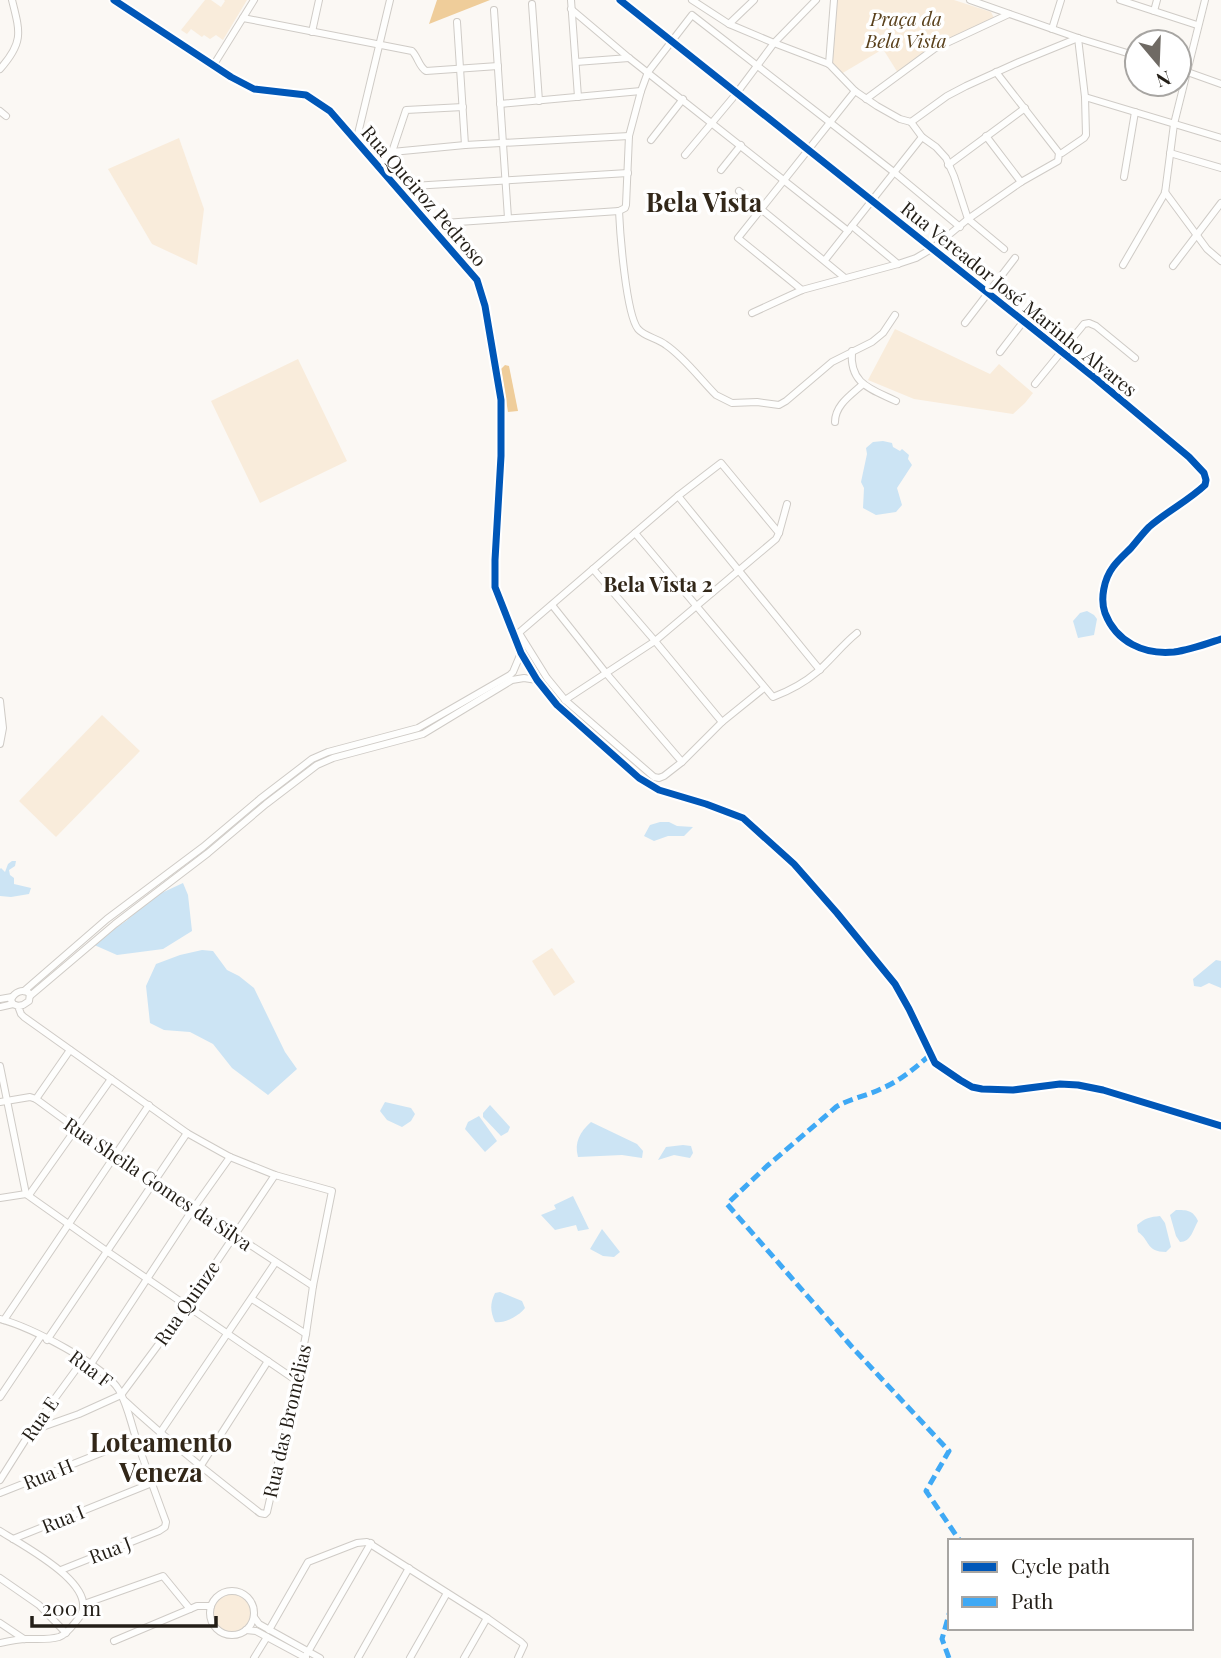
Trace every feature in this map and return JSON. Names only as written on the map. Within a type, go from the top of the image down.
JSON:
[{"type":"street","points":[[0,68],[16,49],[18,38],[19,29],[12,0]]},
{"type":"street","points":[[213,66],[254,0]]},
{"type":"street","points":[[312,32],[319,0]]},
{"type":"street","points":[[356,142],[390,0]]},
{"type":"street","points":[[571,0],[578,97]]},
{"type":"street","name":"Rua Vereador José Marinho Alvares","points":[[620,0],[1097,379],[1189,457],[1204,473],[1205,485],[1149,528],[1112,568],[1105,582],[1103,610],[1111,628],[1121,639],[1133,646],[1173,652],[1221,639]]},
{"type":"street","points":[[692,0],[729,24],[830,64],[866,99],[900,119],[911,122],[922,137],[942,153],[968,219],[1004,248]]},
{"type":"street","points":[[729,24],[754,0]]},
{"type":"street","points":[[685,155],[774,43],[816,0]]},
{"type":"street","points":[[830,64],[834,0]]},
{"type":"street","points":[[970,0],[1123,52]]},
{"type":"street","points":[[1052,29],[1061,0]]},
{"type":"street","points":[[1120,0],[1197,25]]},
{"type":"street","points":[[1154,11],[1157,0]]},
{"type":"street","points":[[1193,37],[1205,0]]},
{"type":"street","name":"Rua Queiroz Pedroso","points":[[119,1],[213,66],[254,89],[306,95],[330,111],[477,280],[485,306],[502,413],[495,587],[521,653],[537,680],[557,705],[639,778],[659,790],[743,818],[794,864],[895,984],[934,1063],[960,1080],[982,1089],[1013,1090],[1060,1084],[1090,1087],[1221,1126]]},
{"type":"street","points":[[532,4],[539,101]]},
{"type":"street","points":[[572,9],[629,58],[783,179],[898,264]]},
{"type":"street","points":[[494,10],[508,218]]},
{"type":"street","points":[[866,99],[934,49],[1009,14]]},
{"type":"street","points":[[429,224],[619,211],[625,208],[629,136],[641,91],[648,72],[692,15],[960,227]]},
{"type":"street","points":[[243,19],[412,51],[421,68],[426,71],[498,66]]},
{"type":"street","points":[[457,22],[465,145]]},
{"type":"street","points":[[911,122],[947,96],[996,72],[1078,38]]},
{"type":"street","points":[[1062,153],[1086,135],[1086,97],[1078,38]]},
{"type":"street","points":[[0,54],[9,59]]},
{"type":"street","points":[[576,62],[629,58]]},
{"type":"street","points":[[752,313],[802,290],[916,258],[1021,182],[1055,163],[1059,153],[996,72]]},
{"type":"street","points":[[1193,74],[1221,84]]},
{"type":"street","points":[[500,103],[641,91]]},
{"type":"street","points":[[802,290],[738,238],[855,91]]},
{"type":"street","points":[[1086,97],[1221,138]]},
{"type":"street","points":[[1123,265],[1165,192],[1178,98]]},
{"type":"street","points":[[652,140],[683,99]]},
{"type":"street","points":[[392,152],[406,110],[463,107]]},
{"type":"street","points":[[948,165],[1024,108]]},
{"type":"street","points":[[1124,177],[1135,112]]},
{"type":"street","points":[[376,164],[392,152],[629,136]]},
{"type":"street","points":[[986,136],[1021,182]]},
{"type":"street","points":[[825,260],[922,137]]},
{"type":"street","points":[[721,170],[741,145]]},
{"type":"street","points":[[1170,153],[1221,169]]},
{"type":"street","points":[[396,187],[628,173]]},
{"type":"street","points":[[739,191],[845,278]]},
{"type":"street","points":[[1165,192],[1196,236],[1221,261]]},
{"type":"street","points":[[1173,266],[1221,203]]},
{"type":"street","points":[[619,211],[623,263],[635,324],[645,335],[675,351],[723,400],[732,403],[779,405],[832,362],[883,334],[895,315]]},
{"type":"street","points":[[965,323],[1015,258]]},
{"type":"street","points":[[1000,352],[1023,322]]},
{"type":"street","points":[[1035,384],[1082,326],[1089,323],[1135,358]]},
{"type":"street","points":[[852,351],[851,363],[855,375],[863,384],[896,401]]},
{"type":"street","points":[[835,422],[838,407],[863,384]]},
{"type":"street","points":[[764,688],[722,722],[682,762],[664,776],[654,777],[565,700],[516,635],[678,496],[721,463],[779,533]]},
{"type":"street","points":[[678,496],[820,670]]},
{"type":"street","points":[[565,700],[655,641],[776,539],[787,504]]},
{"type":"street","points":[[635,533],[774,697],[820,670],[857,633]]},
{"type":"street","points":[[593,569],[722,722]]},
{"type":"street","points":[[552,605],[682,762]]},
{"type":"street","points":[[275,1175],[230,1157],[187,1133],[24,1017],[14,1003],[17,992],[24,991],[107,919],[312,759],[328,752],[418,728],[510,675],[521,653]]},
{"type":"street","points":[[0,999],[26,1004],[30,996],[115,923],[208,853],[317,765],[423,734],[512,680],[537,680]]},
{"type":"street","points":[[0,701],[3,728],[0,744]]},
{"type":"street","points":[[24,991],[30,996]]},
{"type":"street","points":[[0,1007],[14,1003]]},
{"type":"street","points":[[3,1101],[30,1097],[36,1100],[70,1050]]},
{"type":"street","points":[[0,1066],[3,1101],[27,1194],[297,1381]]},
{"type":"street","points":[[0,1198],[27,1194],[111,1079]]},
{"type":"street","name":"Rua Sheila Gomes da Silva","points":[[36,1100],[114,1157],[313,1286]]},
{"type":"street","points":[[2,1320],[149,1105]]},
{"type":"street","points":[[0,1397],[108,1252],[187,1133]]},
{"type":"street","points":[[90,1364],[230,1157]]},
{"type":"street","name":"Rua das Bromélias","points":[[123,1398],[200,1466],[260,1513],[267,1512],[297,1381],[332,1191],[275,1175]]},
{"type":"street","name":"Rua Quinze","points":[[123,1398],[275,1175]]},
{"type":"street","points":[[160,1433],[275,1263]]},
{"type":"street","points":[[252,1299],[306,1334]]},
{"type":"street","name":"Rua F","points":[[2,1320],[44,1338],[90,1364],[112,1382],[123,1398],[166,1522],[165,1527],[159,1531]]},
{"type":"street","name":"Rua E","points":[[0,1480],[31,1431],[83,1360]]},
{"type":"street","points":[[200,1466],[268,1361]]},
{"type":"street","points":[[31,1431],[123,1398]]},
{"type":"street","name":"Rua H","points":[[0,1493],[136,1439]]},
{"type":"street","name":"Rua I","points":[[13,1539],[152,1483]]},
{"type":"street","points":[[0,1531],[61,1570],[72,1582],[84,1604],[82,1615],[60,1636],[0,1643]]},
{"type":"street","name":"Rua J","points":[[61,1570],[159,1531]]},
{"type":"street","points":[[254,1658],[308,1562],[367,1542],[524,1645],[519,1658]]},
{"type":"street","points":[[306,1655],[371,1544]]},
{"type":"street","points":[[358,1658],[409,1568]]},
{"type":"street","points":[[84,1604],[163,1576],[190,1609]]},
{"type":"street","points":[[0,1578],[39,1605],[65,1633]]},
{"type":"street","points":[[246,1630],[254,1617],[251,1602],[240,1593],[232,1591],[218,1597],[211,1606],[210,1617],[218,1630],[232,1635],[246,1630],[268,1633]]},
{"type":"street","points":[[410,1658],[447,1592]]},
{"type":"street","points":[[114,1641],[197,1606],[211,1606]]},
{"type":"street","points":[[254,1617],[268,1633],[306,1655],[320,1658]]},
{"type":"street","points":[[464,1658],[486,1618]]},
{"type":"street","points":[[0,1623],[24,1639]]},
{"type":"green space","points":[[205,0],[211,0],[221,7],[224,0],[247,0],[223,40],[216,35],[210,39],[204,35],[202,37],[191,29],[187,34],[181,30]]},
{"type":"green space","name":"Praça da Bela Vista","points":[[837,0],[954,0],[991,12],[994,18],[937,45],[898,73],[883,49],[841,74],[832,61]]},
{"type":"green space","points":[[179,138],[204,209],[197,265],[152,244],[108,169]]},
{"type":"green space","points":[[895,329],[990,374],[999,364],[1033,393],[1013,414],[914,399],[868,380]]},
{"type":"green space","points":[[298,359],[347,461],[260,503],[211,401]]},
{"type":"green space","points":[[102,715],[140,751],[56,837],[19,801]]},
{"type":"green space","points":[[552,948],[575,982],[554,996],[532,961]]},
{"type":"green space","points":[[232,1594],[245,1600],[251,1613],[245,1626],[232,1632],[219,1626],[213,1613],[219,1600]]},
{"type":"shaded area","points":[[437,0],[490,0],[429,24]]},
{"type":"shaded area","points":[[505,365],[509,366],[518,411],[508,412],[501,369]]},
{"type":"water","points":[[873,442],[892,443],[893,447],[900,451],[902,449],[909,455],[908,459],[912,465],[897,488],[902,505],[896,512],[876,515],[863,508],[864,488],[861,482],[866,448]]},
{"type":"water","points":[[1087,611],[1097,619],[1094,635],[1078,638],[1073,621],[1080,613]]},
{"type":"water","points":[[660,822],[693,827],[684,836],[668,836],[654,841],[644,836],[650,825]]},
{"type":"water","points":[[12,861],[16,861],[15,866],[9,870],[14,884],[31,888],[29,894],[0,896],[0,869],[5,872]]},
{"type":"water","points":[[183,883],[188,895],[192,931],[163,949],[117,955],[92,944],[126,921],[155,896]]},
{"type":"water","points":[[202,950],[213,951],[227,970],[254,988],[285,1052],[297,1069],[268,1095],[232,1068],[213,1044],[190,1032],[164,1030],[150,1023],[146,986],[156,964]]},
{"type":"water","points":[[1216,960],[1221,961],[1221,988],[1209,983],[1201,987],[1194,986],[1193,979]]},
{"type":"water","points":[[385,1102],[411,1108],[415,1114],[411,1121],[402,1127],[387,1120],[380,1111]]},
{"type":"water","points":[[490,1105],[510,1127],[508,1132],[501,1136],[483,1117]]},
{"type":"water","points":[[479,1116],[497,1141],[485,1152],[465,1129],[468,1122]]},
{"type":"water","points":[[591,1122],[637,1144],[643,1151],[642,1158],[622,1155],[578,1157],[579,1138]]},
{"type":"water","points":[[691,1146],[693,1153],[690,1158],[674,1155],[658,1160],[666,1147]]},
{"type":"water","points":[[573,1196],[589,1229],[578,1231],[576,1225],[555,1230],[541,1215],[556,1209],[554,1205]]},
{"type":"water","points":[[1176,1210],[1189,1211],[1198,1221],[1187,1240],[1180,1242],[1170,1215]]},
{"type":"water","points":[[1160,1216],[1165,1223],[1171,1247],[1166,1252],[1152,1248],[1138,1232],[1137,1225],[1148,1218]]},
{"type":"water","points":[[602,1229],[620,1252],[614,1257],[603,1256],[590,1249]]},
{"type":"water","points":[[500,1292],[522,1301],[525,1308],[511,1319],[495,1322],[491,1304],[495,1293]]},
{"type":"marked path","points":[[930,1055],[890,1085],[836,1107],[727,1204],[852,1347],[949,1451],[926,1491],[959,1539]]},
{"type":"marked path","points":[[948,1618],[942,1639],[949,1658]]},
{"type":"cycle path","points":[[114,0],[231,77],[254,89],[306,95],[330,111],[477,280],[485,306],[501,400],[495,587],[521,653],[537,680],[557,705],[639,778],[659,790],[743,818],[794,864],[895,984],[935,1063],[960,1080],[982,1089],[1013,1090],[1060,1084],[1078,1085],[1221,1126]]},
{"type":"cycle path","points":[[620,0],[1096,379],[1189,457],[1204,473],[1205,485],[1149,527],[1115,564],[1105,583],[1105,613],[1116,632],[1142,649],[1174,652],[1221,639]]},
{"type":"district","name":"Bela Vista","points":[[704,203]]},
{"type":"district","name":"Bela Vista 2","points":[[658,585]]},
{"type":"district","name":"Loteamento Veneza","points":[[161,1458]]}]
